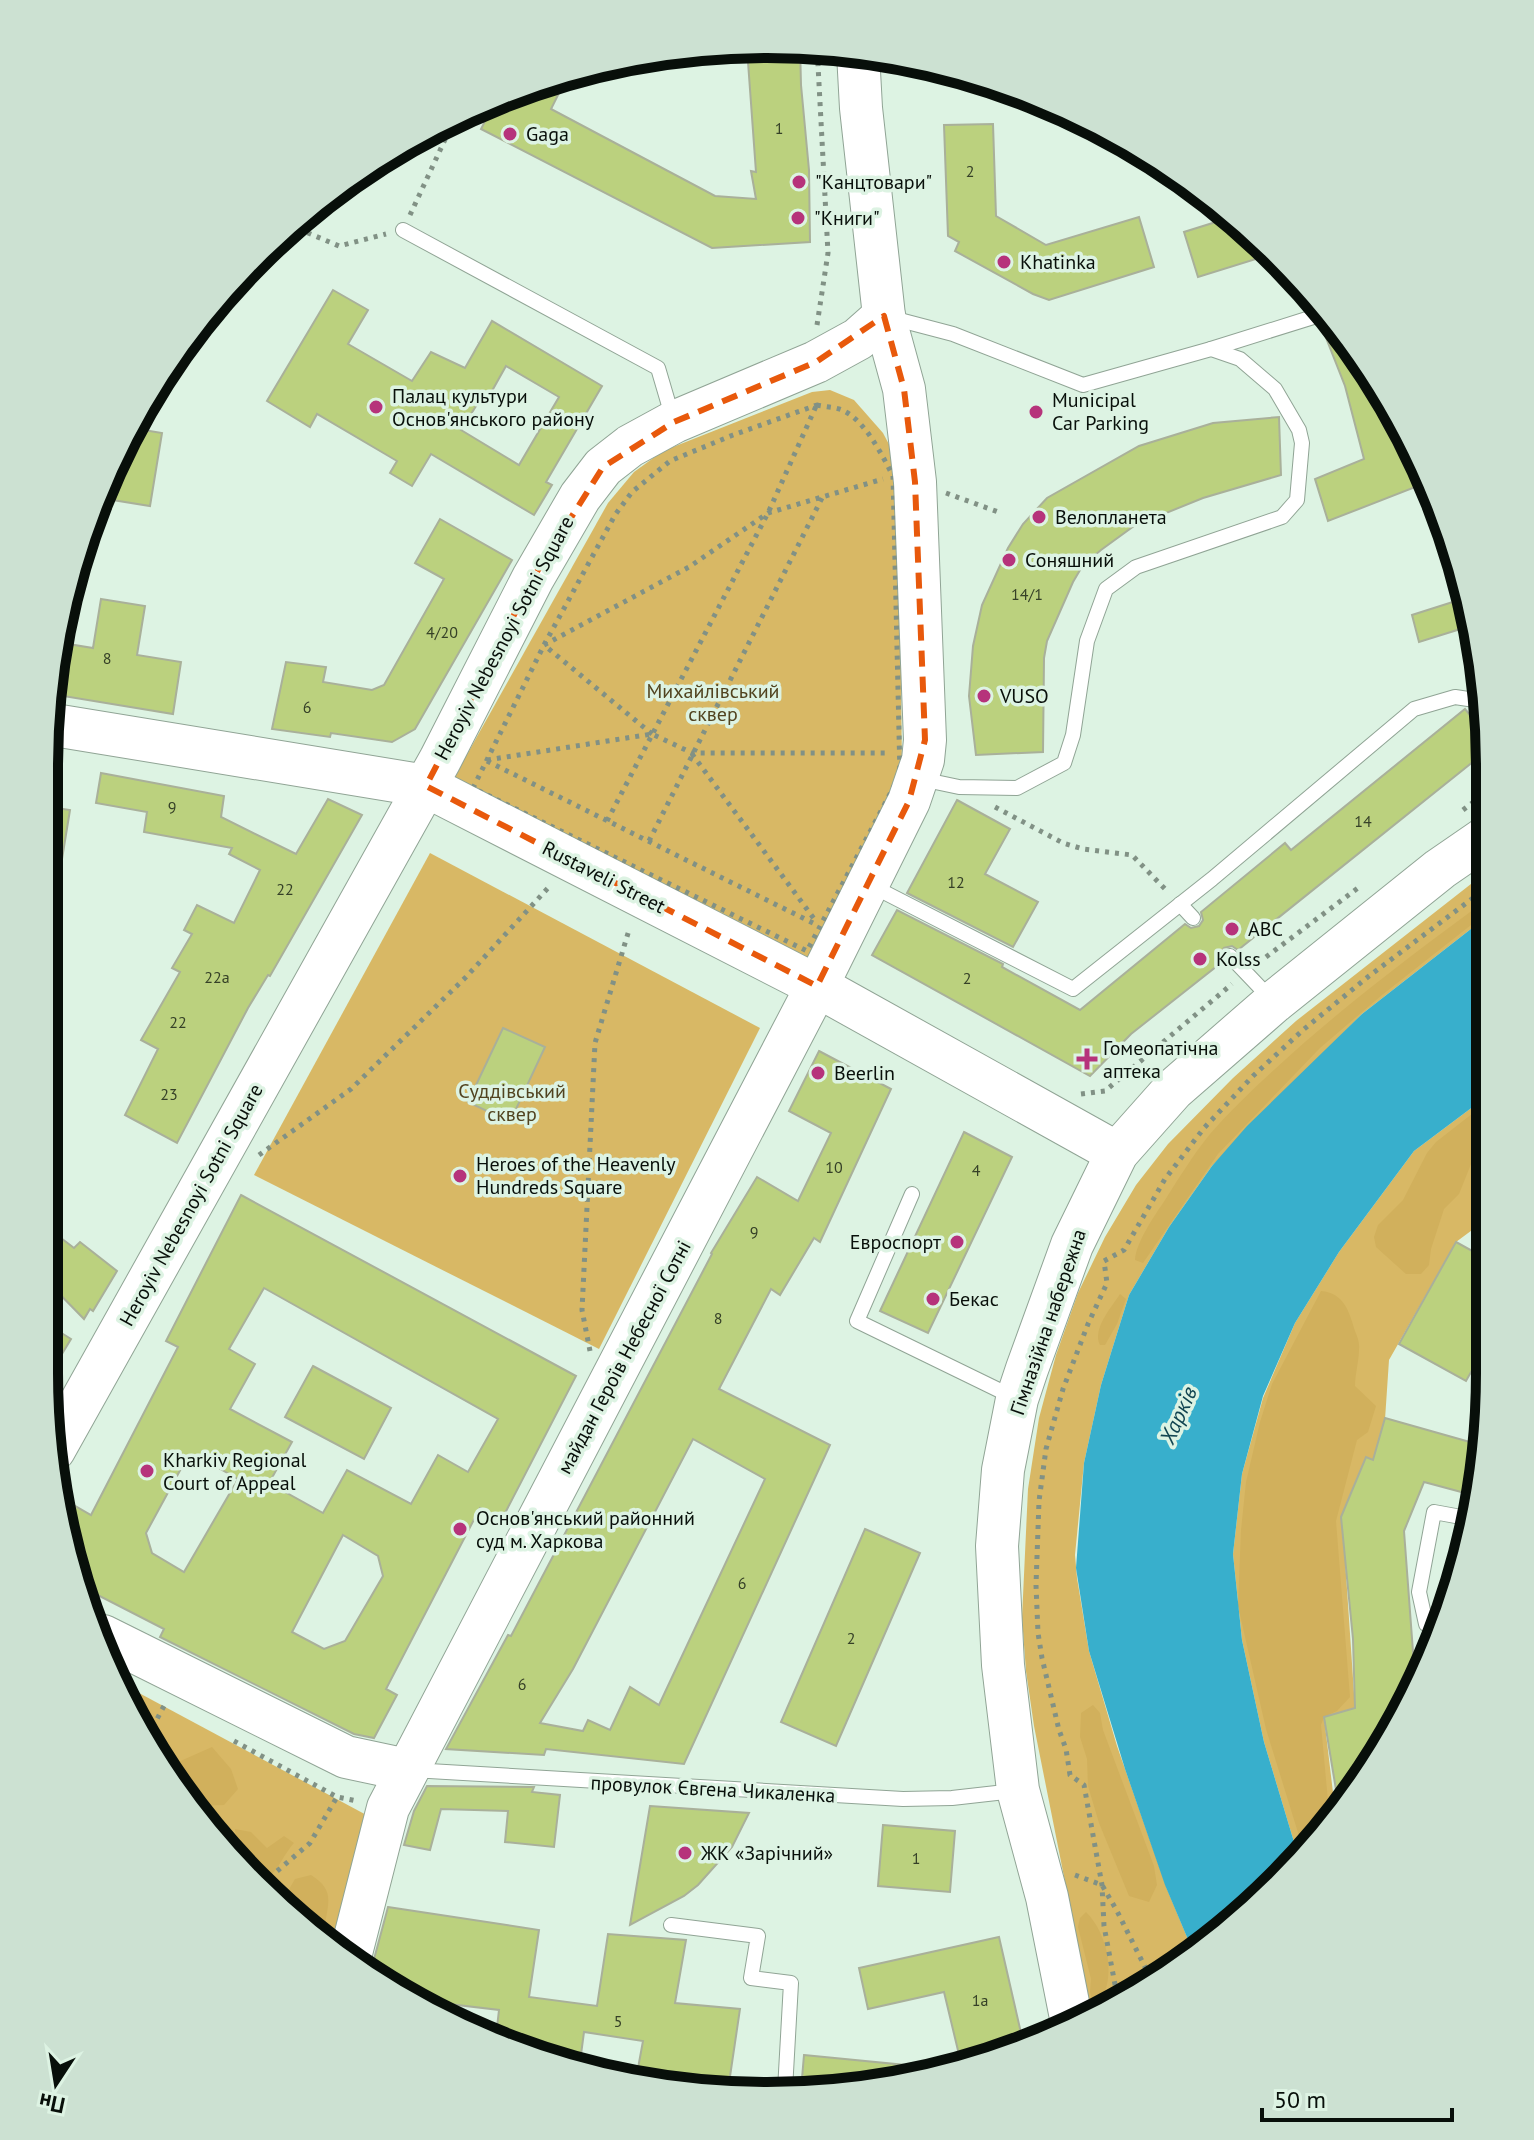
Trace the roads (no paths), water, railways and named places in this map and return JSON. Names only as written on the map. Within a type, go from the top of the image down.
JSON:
[{"type":"main road","points":[[812,968],[868,884],[909,801],[908,766],[923,760],[925,740],[904,479],[904,389],[884,316],[862,123],[859,64]]},
{"type":"main road","name":"Heroyiv Nebesnoyi Sotni Square","points":[[61,1437],[426,786],[533,578],[580,497],[603,467],[630,446],[674,422],[816,362],[858,339],[884,316]]},
{"type":"main road","name":"Rustaveli Street","points":[[60,726],[426,786],[812,968],[1117,1153]]},
{"type":"main road","name":"Гімназійна набережна","points":[[1070,2014],[1047,1897],[1018,1790],[1003,1665],[997,1546],[1003,1470],[1017,1399],[1072,1245],[1117,1153],[1173,1090],[1274,1002],[1440,869],[1472,825]]},
{"type":"main road","name":"майдан Героїв Небесної Сотні","points":[[352,1948],[388,1808],[812,968]]},
{"type":"main road","points":[[110,1640],[346,1757],[407,1770]]},
{"type":"lane","points":[[403,230],[658,368],[674,422]]},
{"type":"lane","points":[[884,316],[953,334],[1083,385],[1314,317]]},
{"type":"lane","points":[[908,766],[959,787],[1017,788],[1064,763],[1073,735],[1087,641],[1106,589],[1136,567],[1282,517],[1297,500],[1302,443],[1299,430],[1275,389],[1240,359],[1211,349]]},
{"type":"lane","points":[[868,884],[1073,989],[1414,709],[1455,697],[1472,700]]},
{"type":"lane","points":[[1180,904],[1193,918]]},
{"type":"lane","points":[[1230,956],[1274,1002]]},
{"type":"lane","points":[[912,1194],[857,1321],[1017,1399]]},
{"type":"lane","points":[[1429,1624],[1426,1624],[1419,1592],[1434,1512],[1461,1517]]},
{"type":"lane","name":"провулок Євгена Чикаленка","points":[[407,1770],[903,1799],[952,1798],[1018,1790]]},
{"type":"lane","points":[[671,1925],[758,1936],[751,1978],[791,1983],[785,2081]]},
{"type":"water","name":"Харків","points":[[1476,925],[1476,1104],[1414,1151],[1339,1252],[1295,1323],[1263,1396],[1242,1474],[1233,1554],[1242,1640],[1264,1742],[1295,1845],[1234,1906],[1189,1942],[1165,1885],[1125,1769],[1089,1651],[1076,1568],[1084,1463],[1101,1385],[1129,1295],[1169,1227],[1212,1166],[1247,1126],[1362,1014]]},
{"type":"place","name":"Gaga","points":[[510,134]]},
{"type":"place","name":"\"Канцтовари\"","points":[[799,182]]},
{"type":"place","name":"\"Книги\"","points":[[798,218]]},
{"type":"place","name":"Khatinka","points":[[1004,262]]},
{"type":"place","name":"Палац культури Основ'янського району","points":[[376,407]]},
{"type":"place","name":"Municipal Car Parking","points":[[1036,412]]},
{"type":"place","name":"Велопланета","points":[[1039,517]]},
{"type":"place","name":"Соняшний","points":[[1009,560]]},
{"type":"place","name":"VUSO","points":[[984,696]]},
{"type":"place","name":"ABC","points":[[1232,929]]},
{"type":"place","name":"Kolss","points":[[1200,959]]},
{"type":"place","name":"Гомеопатічна аптека","points":[[1087,1059]]},
{"type":"place","name":"Beеrlin","points":[[818,1073]]},
{"type":"place","name":"Heroes of the Heavenly Hundreds Square","points":[[460,1176]]},
{"type":"place","name":"Евроспорт","points":[[957,1242]]},
{"type":"place","name":"Бекас","points":[[933,1299]]},
{"type":"place","name":"Kharkiv Regional Court of Appeal","points":[[147,1471]]},
{"type":"place","name":"Основ'янський районний суд м. Харкова","points":[[460,1529]]},
{"type":"place","name":"ЖК «Зарічний»","points":[[685,1853]]},
{"type":"park label","name":"Михайлівський сквер","points":[[713,702]]},
{"type":"park label","name":"Суддівський сквер","points":[[512,1102]]}]
